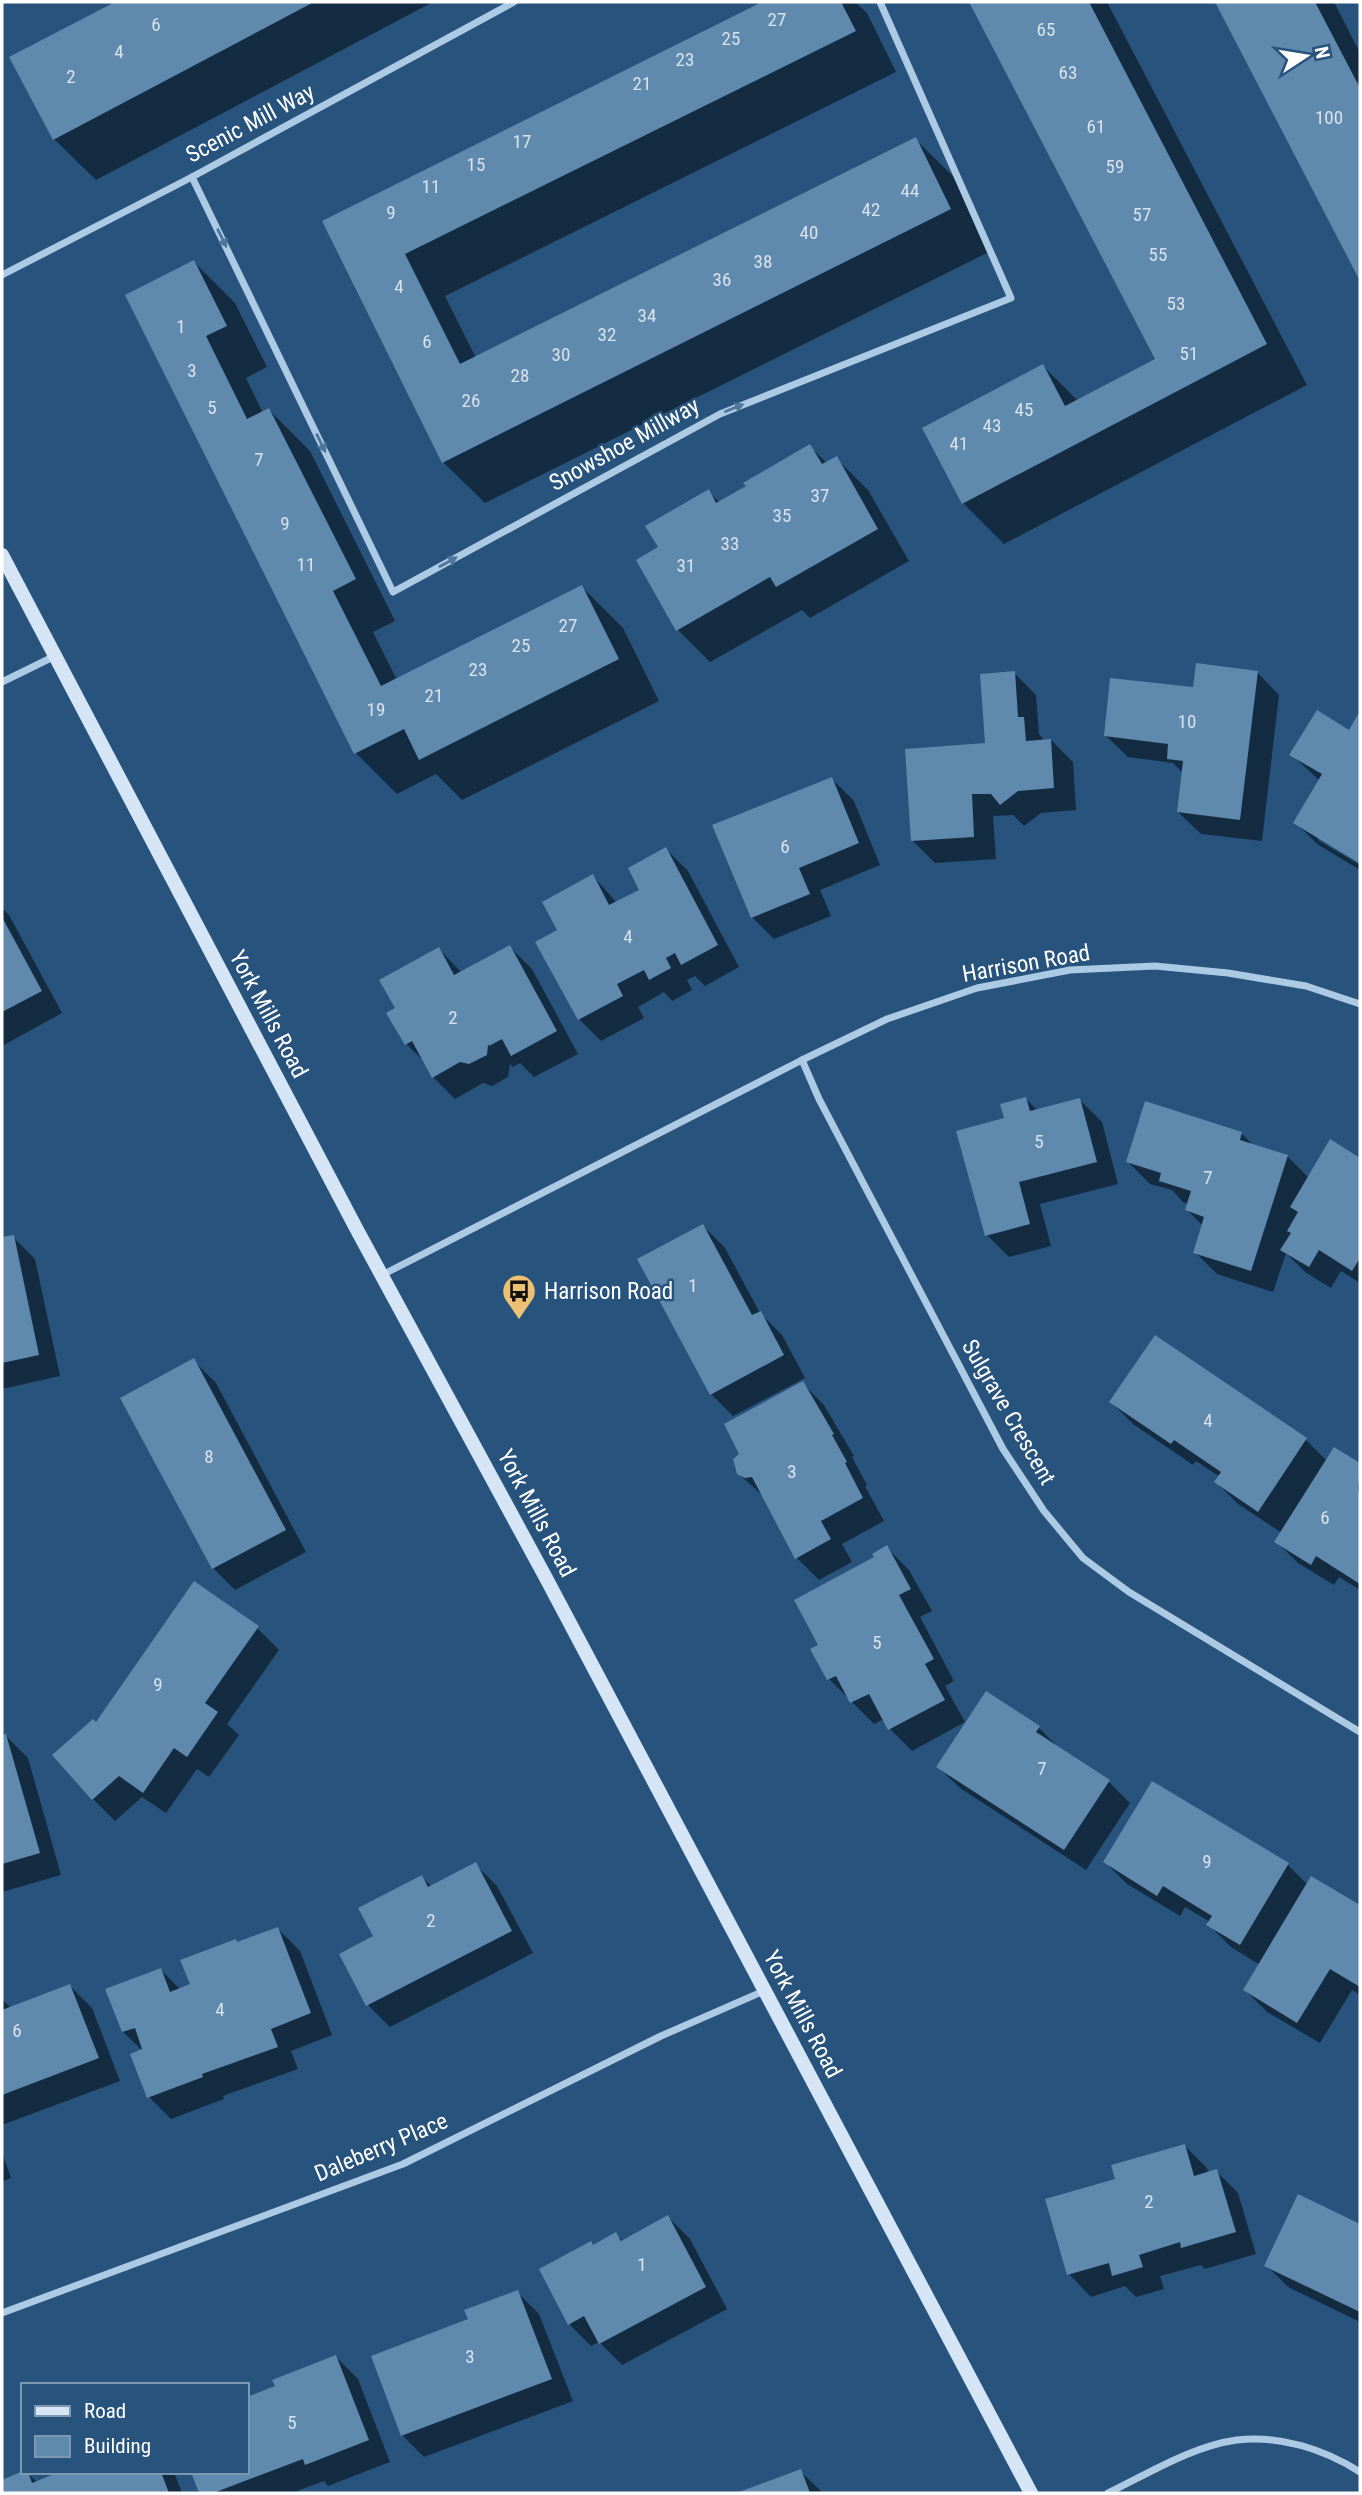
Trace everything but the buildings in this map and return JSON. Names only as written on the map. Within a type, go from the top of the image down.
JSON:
[{"type":"main road","name":"York Mills Road","points":[[2,555],[1031,2493]]},
{"type":"street","name":"Scenic Mill Way","points":[[2,275],[192,177],[514,2]]},
{"type":"street","name":"Snowshoe Millway","points":[[192,177],[393,592],[720,414],[1011,298],[880,2]]},
{"type":"street","points":[[2,682],[55,656]]},
{"type":"street","name":"Harrison Road","points":[[382,1275],[802,1060],[887,1020],[977,988],[1070,970],[1155,967],[1228,973],[1306,986],[1360,1004]]},
{"type":"street","name":"Sulgrave Crescent","points":[[802,1060],[819,1099],[1003,1449],[1044,1511],[1083,1558],[1129,1592],[1360,1732]]},
{"type":"street","name":"Daleberry Place","points":[[2,2314],[403,2164],[660,2036],[765,1991]]},
{"type":"street","points":[[1108,2493],[1196,2452],[1238,2440],[1291,2442],[1338,2458],[1360,2472]]},
{"type":"place","name":"Harrison Road","points":[[519,1321]]}]
